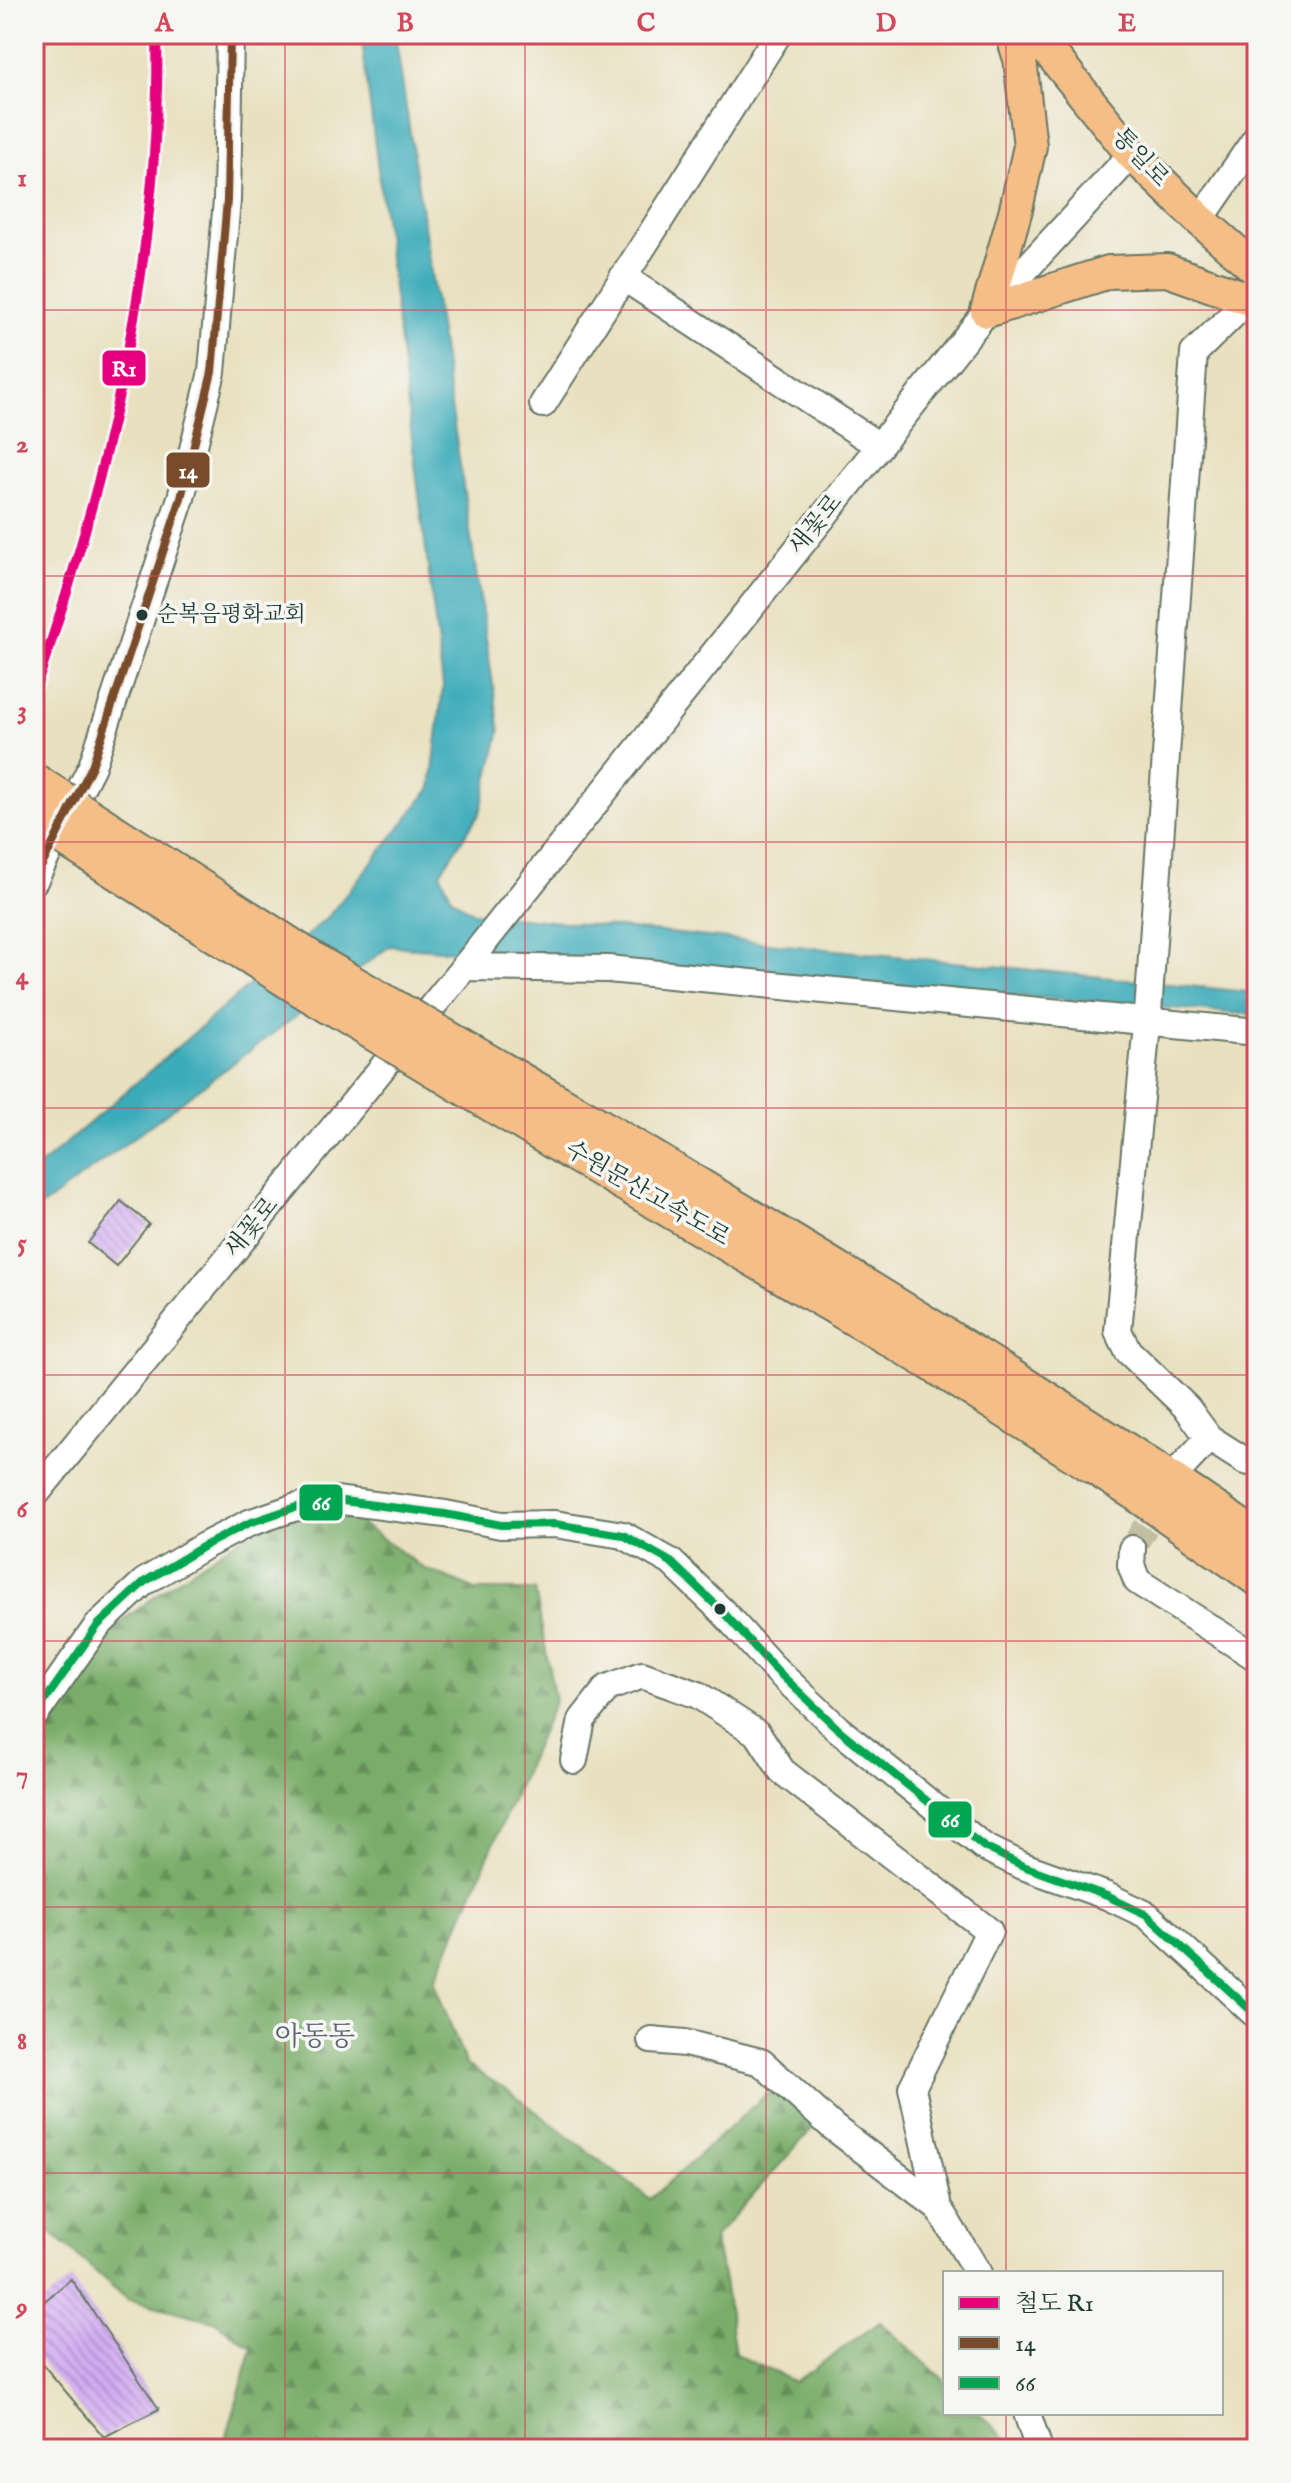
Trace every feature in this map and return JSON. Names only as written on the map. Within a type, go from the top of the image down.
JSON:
[{"type":"highway","name":"수원문산고속도로","points":[[34,783],[1139,1493],[1257,1576]]},
{"type":"highway","name":"수원문산고속도로","points":[[34,817],[303,988],[915,1317],[1138,1459],[1257,1540]]},
{"type":"main road","points":[[987,311],[1030,146],[1020,59],[1012,34]]},
{"type":"main road","name":"통일로","points":[[1035,34],[1132,154],[1200,220],[1254,290]]},
{"type":"main road","points":[[987,311],[1109,272],[1167,270],[1254,290]]},
{"type":"street","points":[[34,881],[92,766],[181,498],[212,372],[227,200],[230,34]]},
{"type":"street","points":[[543,404],[778,34]]},
{"type":"street","points":[[1200,220],[1257,137]]},
{"type":"street","name":"새꽃로","points":[[34,1496],[467,963],[987,311],[1132,154]]},
{"type":"street","points":[[623,277],[879,446]]},
{"type":"street","points":[[1254,290],[1194,353],[1148,1017],[1118,1331],[1128,1351],[1187,1408],[1209,1438],[1245,1461],[1257,1464]]},
{"type":"street","points":[[467,963],[608,969],[1148,1017],[1257,1032]]},
{"type":"street","points":[[1182,1467],[1209,1438]]},
{"type":"street","points":[[34,1716],[98,1625],[144,1582],[249,1523],[293,1508],[335,1500],[445,1514],[501,1525],[555,1524],[623,1535],[671,1562],[838,1729],[984,1847],[1023,1866],[1107,1896],[1147,1915],[1257,2016]]},
{"type":"street","points":[[1132,1549],[1131,1565],[1137,1581],[1257,1658]]},
{"type":"street","points":[[574,1760],[582,1720],[607,1688],[642,1675],[698,1695],[758,1734],[782,1771],[989,1931],[912,2088],[938,2207],[977,2271]]},
{"type":"street","points":[[651,2040],[685,2043],[761,2062],[833,2127],[938,2207]]},
{"type":"street","points":[[1028,2415],[1039,2449]]},
{"type":"green space","points":[[288,1516],[355,1519],[423,1568],[476,1590],[535,1590],[555,1701],[434,1982],[466,2065],[508,2090],[650,2199],[769,2092],[820,2120],[714,2238],[735,2354],[795,2382],[880,2322],[943,2379],[943,2415],[981,2415],[1016,2449],[223,2449],[252,2348],[214,2321],[127,2299],[50,2232],[34,2223],[34,1740],[69,1701],[105,1634],[235,1541]]},
{"type":"water","points":[[361,34],[395,34],[500,731],[480,813],[440,873],[452,898],[474,913],[1257,993],[1257,1015],[390,946],[34,1212],[34,1171],[327,918],[431,788],[443,686]]},
{"type":"building","points":[[121,1201],[149,1224],[116,1266],[88,1243]]},
{"type":"building","points":[[71,2279],[159,2409],[104,2437],[34,2354],[34,2310]]},
{"type":"tunnel","points":[[1132,1549],[1165,1494]]},
{"type":"rail line","name":"R1","points":[[34,692],[84,533],[124,368],[150,200],[156,117],[157,34]]},
{"type":"transit line","name":"14","points":[[34,881],[92,766],[181,498],[212,372],[227,200],[230,34]]},
{"type":"transit line","name":"66","points":[[34,1716],[98,1625],[144,1582],[249,1523],[293,1508],[335,1500],[445,1514],[501,1525],[555,1524],[623,1535],[671,1562],[838,1729],[984,1847],[1023,1866],[1107,1896],[1147,1915],[1257,2016]]},
{"type":"place","name":"순복음평화교회","points":[[142,615]]},
{"type":"district","name":"아동동","points":[[315,2037]]}]
